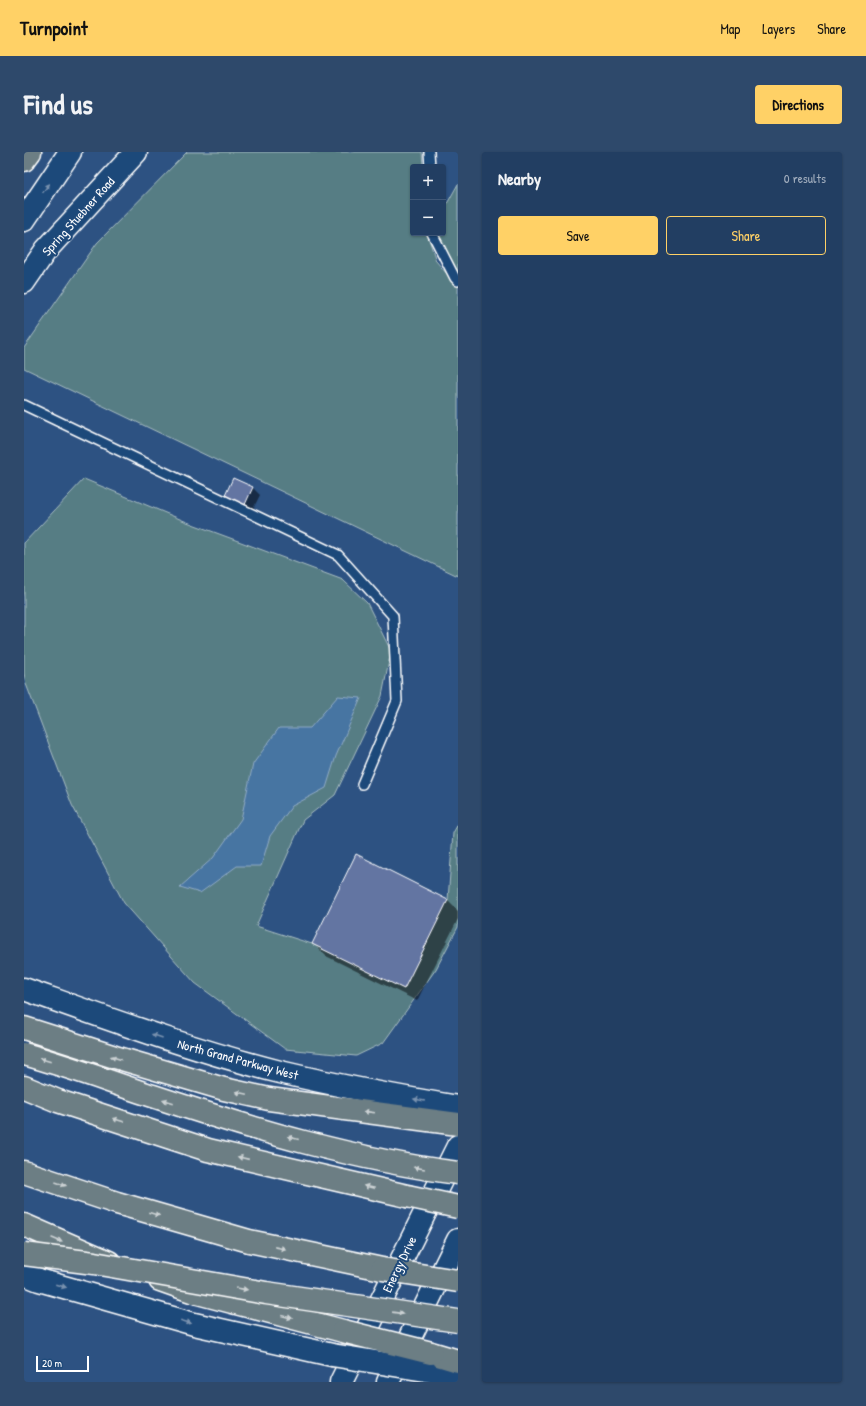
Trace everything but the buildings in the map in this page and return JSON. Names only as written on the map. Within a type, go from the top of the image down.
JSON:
[{"type":"highway","points":[[24,160],[30,152]]},
{"type":"highway","points":[[24,1028],[224,1089],[269,1099],[456,1115]]},
{"type":"highway","points":[[24,1054],[83,1071],[205,1112],[292,1138],[388,1162],[458,1173]]},
{"type":"highway","points":[[24,1087],[58,1101],[208,1150],[458,1207]]},
{"type":"highway","points":[[24,1172],[117,1203],[249,1241],[382,1269],[458,1281]]},
{"type":"highway","points":[[24,1225],[90,1254],[194,1292],[343,1331],[428,1362],[458,1361]]},
{"type":"highway","points":[[24,1254],[94,1263],[266,1293],[458,1321]]},
{"type":"main road","points":[[24,220],[70,152]]},
{"type":"main road","name":"Spring Stuebner Road","points":[[24,282],[46,250],[136,152]]},
{"type":"main road","name":"North Grand Parkway West","points":[[24,990],[174,1041],[279,1071],[456,1115]]},
{"type":"main road","name":"Energy Drive","points":[[341,1382],[458,1146]]},
{"type":"main road","points":[[388,1382],[458,1240]]},
{"type":"main road","points":[[24,1274],[39,1280],[194,1324],[332,1355],[428,1362],[458,1376]]},
{"type":"lane","points":[[430,152],[430,164]]},
{"type":"lane","points":[[434,236],[455,278],[458,281]]},
{"type":"lane","points":[[24,405],[338,555],[393,616],[397,701],[362,784]]},
{"type":"green space","points":[[187,152],[422,152],[423,164],[410,164],[410,236],[428,236],[436,261],[458,287],[458,576],[24,368],[24,348],[97,243]]},
{"type":"green space","points":[[458,184],[458,274],[445,255],[439,236],[446,236],[446,206]]},
{"type":"green space","points":[[84,479],[187,522],[343,580],[367,603],[391,651],[382,696],[335,795],[303,820],[256,926],[312,944],[404,989],[448,900],[453,833],[458,824],[458,927],[436,969],[383,1043],[356,1056],[285,1049],[195,983],[124,903],[72,805],[26,684],[24,673],[24,543]]},
{"type":"water","points":[[338,696],[361,698],[336,756],[326,788],[292,806],[270,836],[261,866],[237,866],[200,893],[180,887],[213,858],[241,819],[253,764],[279,728],[310,728]]}]
